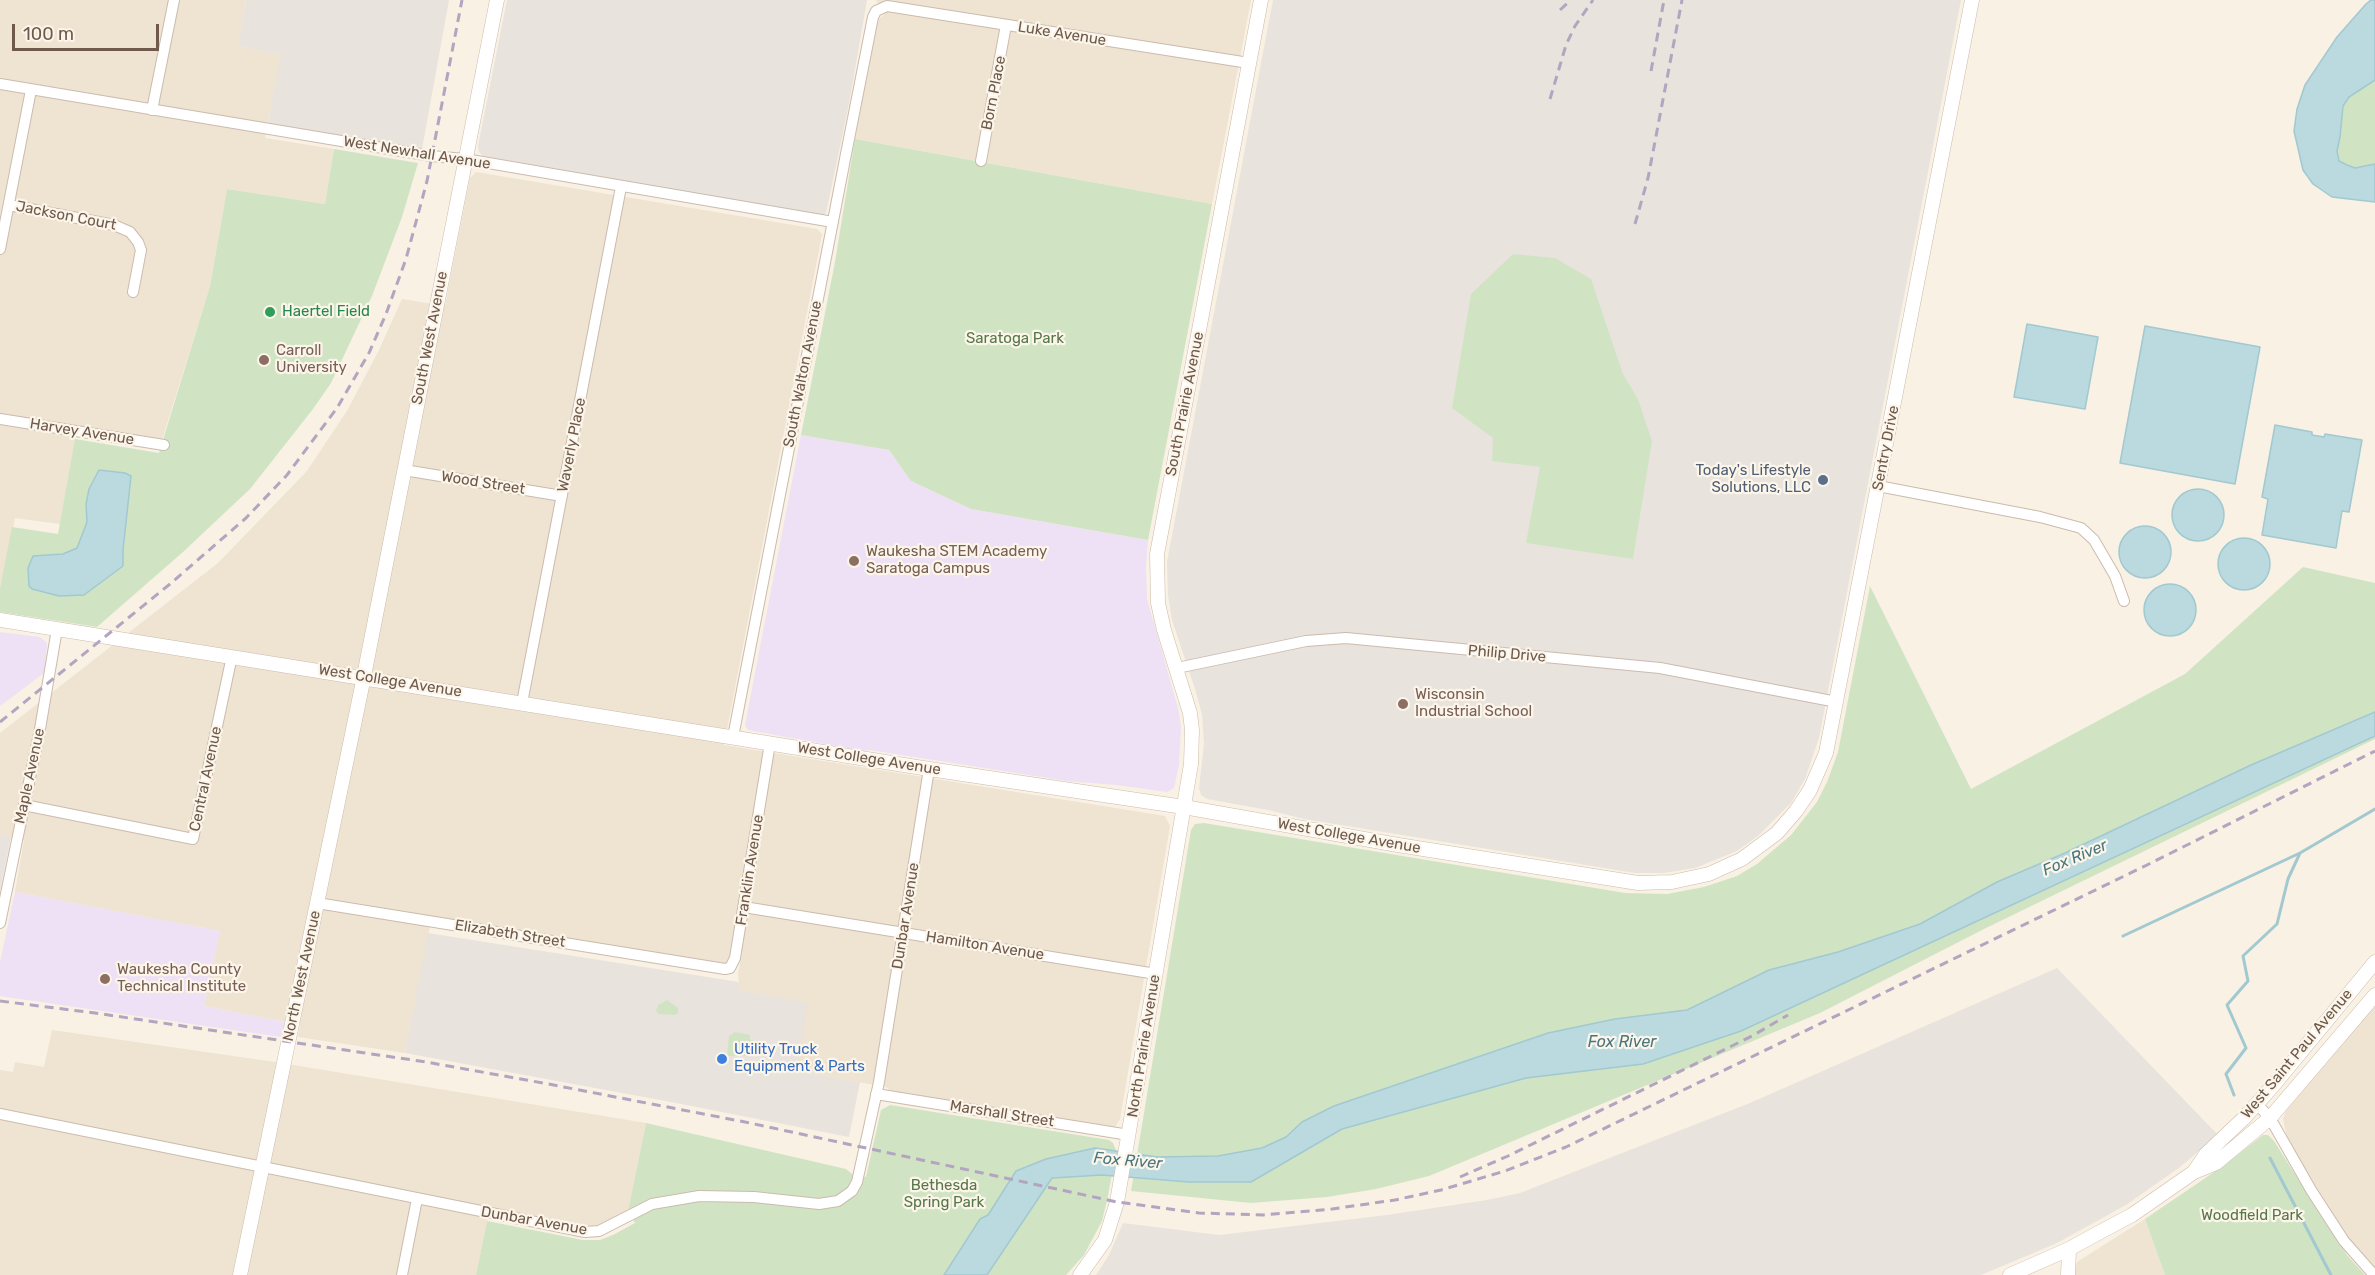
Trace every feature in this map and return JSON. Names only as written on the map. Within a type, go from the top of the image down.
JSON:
[{"type":"street","points":[[152,110],[174,0]]},
{"type":"street","name":"South West Avenue","points":[[364,677],[496,0]]},
{"type":"street","name":"South Prairie Avenue","points":[[1184,807],[1192,730],[1187,697],[1164,630],[1158,603],[1157,554],[1262,0]]},
{"type":"street","name":"Sentry Drive","points":[[1736,862],[1777,833],[1796,811],[1810,790],[1826,753],[1972,0]]},
{"type":"street","name":"Luke Avenue","points":[[876,11],[887,6],[1250,63]]},
{"type":"street","name":"South Walton Avenue","points":[[733,737],[876,11]]},
{"type":"street","name":"Born Place","points":[[981,161],[1006,25]]},
{"type":"street","name":"West Newhall Avenue","points":[[0,84],[431,156],[465,159],[833,222]]},
{"type":"street","points":[[0,249],[31,90]]},
{"type":"street","name":"Waverly Place","points":[[522,703],[621,187]]},
{"type":"street","name":"Jackson Court","points":[[9,205],[114,225],[130,232],[141,250],[133,292]]},
{"type":"street","name":"Harvey Avenue","points":[[0,419],[164,445]]},
{"type":"street","name":"Wood Street","points":[[404,470],[562,496]]},
{"type":"street","points":[[1878,486],[2040,517],[2081,528],[2094,540],[2115,576],[2124,601]]},
{"type":"street","name":"West College Avenue","points":[[0,620],[929,769],[1184,807],[1638,883],[1684,880],[1709,874],[1736,862]]},
{"type":"street","name":"Maple Avenue","points":[[0,923],[57,629]]},
{"type":"street","name":"Philip Drive","points":[[1177,668],[1306,641],[1346,639],[1660,668],[1837,702]]},
{"type":"street","name":"Central Avenue","points":[[24,805],[193,839],[232,656]]},
{"type":"street","name":"North West Avenue","points":[[240,1275],[364,677]]},
{"type":"street","name":"Franklin Avenue","points":[[702,966],[725,969],[733,965],[770,743]]},
{"type":"street","name":"Dunbar Avenue","points":[[0,1114],[591,1232],[599,1231],[652,1204],[699,1196],[754,1197],[829,1204],[846,1197],[857,1182],[876,1094],[929,769]]},
{"type":"street","name":"North Prairie Avenue","points":[[1080,1275],[1096,1255],[1110,1229],[1121,1180],[1184,807]]},
{"type":"street","name":"Elizabeth Street","points":[[317,903],[702,966]]},
{"type":"street","name":"Hamilton Avenue","points":[[744,908],[1156,974]]},
{"type":"street","name":"West Saint Paul Avenue","points":[[2194,1172],[2206,1154],[2257,1104],[2375,962]]},
{"type":"street","name":"West Saint Paul Avenue","points":[[2020,1274],[2132,1215],[2194,1172],[2216,1163],[2270,1118],[2375,995]]},
{"type":"street","name":"Marshall Street","points":[[876,1094],[1129,1135]]},
{"type":"street","points":[[2257,1104],[2270,1118],[2344,1241],[2374,1275]]},
{"type":"street","points":[[402,1275],[417,1199]]},
{"type":"street","points":[[2068,1275],[2069,1249]]},
{"type":"shaded area","points":[[0,0],[246,0],[238,46],[282,55],[265,138],[334,149],[325,204],[227,189],[210,286],[162,440],[78,427],[60,524],[15,518],[0,588]]},
{"type":"shaded area","points":[[246,0],[449,0],[422,149],[268,124],[281,55],[238,46]]},
{"type":"shaded area","points":[[507,0],[867,0],[849,104],[826,213],[822,215],[483,156],[478,146]]},
{"type":"shaded area","points":[[876,0],[1251,0],[1212,204],[855,139],[876,28],[879,19],[885,14]]},
{"type":"shaded area","points":[[1273,0],[1961,0],[1819,738],[1805,779],[1791,803],[1758,836],[1737,851],[1695,868],[1664,873],[1635,873],[1304,819],[1207,799],[1201,795],[1199,788],[1204,743],[1202,715],[1172,620],[1168,595],[1167,562]]},
{"type":"shaded area","points":[[476,172],[817,229],[822,234],[724,745],[1165,816],[1170,826],[1120,1119],[1115,1127],[892,1092],[886,1087],[796,1071],[740,991],[738,975],[742,952],[733,949],[726,964],[721,964],[432,916],[405,1053],[298,1037],[300,1025],[204,1006],[220,931],[15,892],[24,840],[0,835],[0,733],[218,563],[307,471],[347,411],[379,350],[402,299],[445,306],[470,178]]},
{"type":"shaded area","points":[[801,435],[889,450],[911,481],[971,509],[1148,540],[1147,599],[1178,708],[1181,727],[1179,765],[1174,788],[1167,792],[1067,781],[870,750],[863,751],[748,730],[745,725]]},
{"type":"shaded area","points":[[0,632],[40,637],[47,643],[47,647],[44,673],[0,706]]},
{"type":"shaded area","points":[[0,835],[11,837],[0,891]]},
{"type":"shaded area","name":"Waukesha County Technical Institute","points":[[15,892],[220,931],[204,1006],[285,1022],[281,1037],[0,996],[0,962]]},
{"type":"shaded area","points":[[428,933],[739,982],[740,991],[808,1003],[796,1071],[860,1082],[849,1137],[405,1053]]},
{"type":"shaded area","points":[[2057,968],[2218,1135],[2180,1167],[2126,1205],[2055,1244],[1981,1275],[1096,1275],[1109,1255],[1123,1223],[1219,1235],[1387,1215],[1520,1193],[1750,1103]]},
{"type":"shaded area","points":[[2375,1005],[2375,1271],[2359,1255],[2335,1220],[2287,1137],[2283,1119],[2286,1111]]},
{"type":"shaded area","points":[[52,1030],[275,1062],[646,1123],[628,1211],[591,1226],[490,1207],[476,1275],[0,1275],[0,1070],[13,1072],[15,1062],[44,1067]]},
{"type":"shaded area","points":[[2145,1219],[2165,1275],[2073,1275],[2077,1262]]},
{"type":"green space","points":[[2375,80],[2375,164],[2355,168],[2339,161],[2337,151],[2343,106],[2349,97]]},
{"type":"green space","name":"Saratoga Park","points":[[855,139],[1212,204],[1148,540],[971,509],[911,481],[889,450],[801,435],[835,262]]},
{"type":"green space","name":"Carroll University","points":[[334,149],[418,163],[402,217],[372,296],[331,383],[313,409],[250,489],[183,552],[97,627],[0,612],[0,588],[12,527],[58,534],[75,439],[159,453],[210,286],[227,189],[325,204]]},
{"type":"green space","points":[[1513,254],[1555,258],[1591,279],[1623,374],[1638,399],[1652,441],[1633,559],[1526,543],[1540,467],[1492,461],[1493,438],[1452,408],[1471,294]]},
{"type":"green space","points":[[2303,567],[2375,583],[2375,739],[1986,928],[1820,1013],[1429,1176],[1376,1189],[1327,1197],[1251,1203],[1131,1191],[1191,830],[1195,824],[1204,823],[1625,893],[1667,894],[1704,887],[1737,876],[1757,864],[1791,835],[1817,802],[1838,752],[1870,586],[1971,789],[2185,674]]},
{"type":"green space","points":[[667,1000],[678,1008],[678,1013],[675,1015],[659,1014],[656,1011],[658,1005]]},
{"type":"green space","points":[[735,1032],[750,1035],[750,1040],[755,1041],[756,1050],[751,1056],[727,1056],[729,1036]]},
{"type":"green space","name":"Bethesda Spring Park","points":[[890,1105],[1109,1140],[1113,1143],[1116,1150],[1102,1221],[1084,1255],[1066,1275],[476,1275],[487,1221],[583,1240],[600,1240],[635,1223],[628,1211],[646,1123],[846,1169],[852,1174],[866,1177],[881,1110]]},
{"type":"green space","name":"Woodfield Park","points":[[2263,1135],[2268,1135],[2274,1141],[2347,1255],[2365,1275],[2165,1275],[2145,1219],[2223,1166]]},
{"type":"water","points":[[2371,0],[2375,0],[2375,80],[2349,97],[2343,106],[2337,151],[2339,161],[2355,168],[2375,164],[2375,202],[2332,197],[2313,184],[2303,170],[2294,131],[2297,109],[2305,85],[2337,37]]},
{"type":"water","points":[[2027,324],[2098,337],[2085,409],[2014,397]]},
{"type":"water","points":[[2145,326],[2260,347],[2235,484],[2120,463]]},
{"type":"water","points":[[2275,425],[2312,432],[2312,435],[2324,437],[2325,434],[2362,440],[2349,512],[2342,511],[2336,548],[2262,535],[2268,499],[2262,497]]},
{"type":"water","points":[[99,470],[125,473],[131,476],[123,566],[84,595],[59,596],[32,589],[29,586],[28,568],[33,556],[63,554],[77,548],[87,522],[86,504],[89,489]]},
{"type":"water","points":[[2193,489],[2203,489],[2217,496],[2224,515],[2217,534],[2203,541],[2193,541],[2183,537],[2176,530],[2172,520],[2172,510],[2176,500],[2183,493]]},
{"type":"water","points":[[2140,526],[2150,526],[2164,533],[2171,552],[2164,571],[2150,578],[2140,578],[2130,574],[2123,567],[2119,557],[2119,547],[2123,537],[2130,530]]},
{"type":"water","points":[[2239,538],[2249,538],[2263,545],[2270,564],[2263,583],[2249,590],[2239,590],[2229,586],[2222,579],[2218,569],[2218,559],[2222,549],[2229,542]]},
{"type":"water","points":[[2165,584],[2175,584],[2189,591],[2196,610],[2189,629],[2175,636],[2165,636],[2155,632],[2148,625],[2144,615],[2144,605],[2148,595],[2155,588]]},
{"type":"water","name":"Fox River","points":[[2375,712],[2375,736],[1741,1031],[1643,1064],[1526,1078],[1342,1129],[1251,1182],[1189,1182],[1102,1175],[1052,1178],[987,1275],[944,1275],[980,1219],[988,1215],[1016,1171],[1046,1159],[1095,1148],[1157,1157],[1218,1156],[1262,1148],[1286,1137],[1302,1122],[1334,1106],[1548,1033],[1615,1019],[1687,1010],[1769,970],[1838,952],[1920,924],[1997,882],[2065,853],[2251,765]]},
{"type":"waterway","points":[[2234,1095],[2226,1074],[2246,1048],[2227,1005],[2248,981],[2243,956],[2277,924],[2288,879],[2300,853],[2375,809]]},
{"type":"waterway","points":[[2123,936],[2300,853]]},
{"type":"waterway","points":[[2270,1158],[2331,1275]]},
{"type":"railway","points":[[0,722],[170,584],[246,518],[287,475],[337,408],[369,353],[406,259],[427,181],[462,0]]},
{"type":"railway","points":[[1560,10],[1571,0]]},
{"type":"railway","points":[[1550,99],[1566,45],[1575,26],[1593,0]]},
{"type":"railway","points":[[1651,71],[1664,0]]},
{"type":"railway","points":[[1635,224],[1648,178],[1682,0]]},
{"type":"railway","points":[[0,1001],[426,1062],[543,1083],[745,1122],[1117,1202],[1199,1213],[1263,1215],[1332,1209],[1395,1200],[1441,1190],[1505,1171],[1566,1147],[2149,864],[2375,751]]},
{"type":"railway","points":[[1460,1177],[1508,1156],[1752,1036],[1788,1015]]},
{"type":"place","name":"Haertel Field","points":[[270,312]]},
{"type":"place","name":"Carroll University","points":[[264,360]]},
{"type":"place","name":"Today's Lifestyle Solutions, LLC","points":[[1823,480]]},
{"type":"place","name":"Waukesha STEM Academy Saratoga Campus","points":[[854,561]]},
{"type":"place","name":"Wisconsin Industrial School","points":[[1403,704]]},
{"type":"place","name":"Waukesha County Technical Institute","points":[[105,979]]},
{"type":"place","name":"Utility Truck Equipment & Parts","points":[[722,1059]]}]
